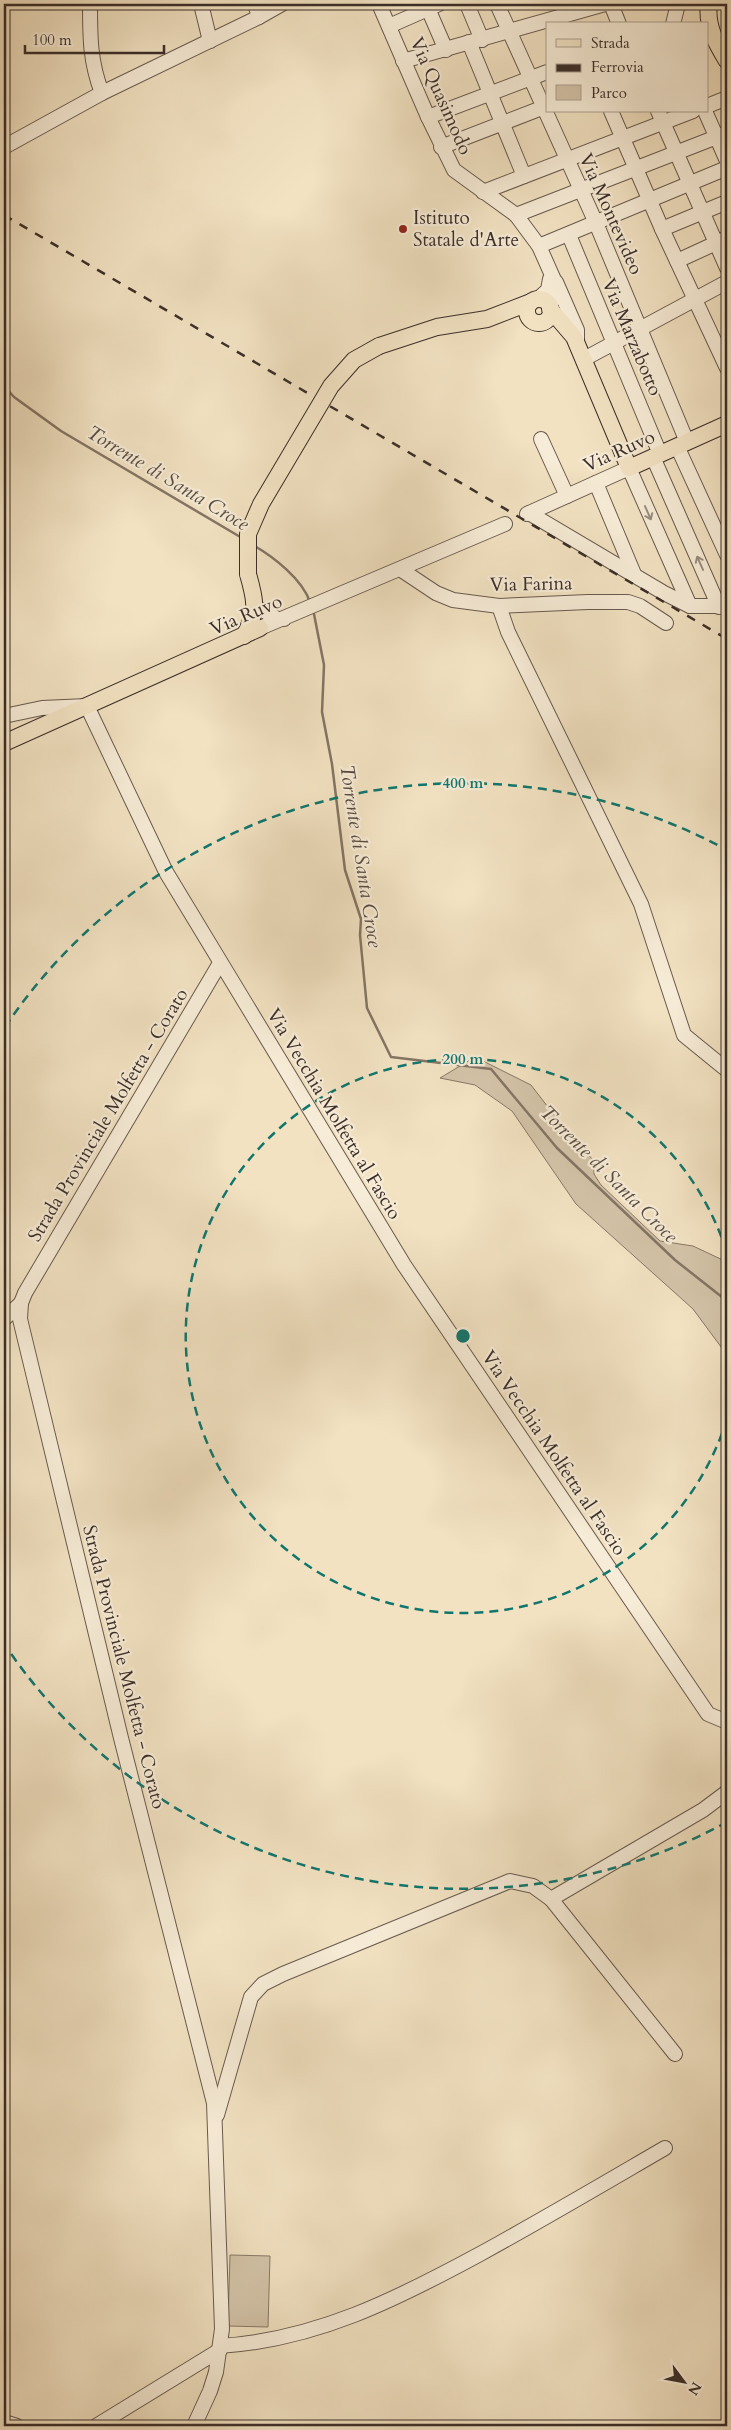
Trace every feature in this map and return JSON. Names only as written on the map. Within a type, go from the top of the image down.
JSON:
[{"type":"main road","points":[[709,4],[707,18],[727,62]]},
{"type":"main road","points":[[717,42],[720,4]]},
{"type":"main road","points":[[259,618],[250,582],[248,534],[261,504],[330,386],[354,360],[378,346],[437,327],[487,319],[542,304]]},
{"type":"main road","points":[[537,322],[548,318],[542,304]]},
{"type":"main road","points":[[542,304],[578,347],[628,468]]},
{"type":"main road","points":[[487,319],[537,322],[559,328],[578,347]]},
{"type":"main road","name":"Via Ruvo","points":[[628,468],[727,424]]},
{"type":"main road","name":"Via Ruvo","points":[[4,743],[244,636],[259,618]]},
{"type":"street","points":[[90,4],[91,52],[94,71],[102,93]]},
{"type":"street","points":[[201,4],[210,41]]},
{"type":"street","points":[[4,147],[102,93],[210,41],[257,10],[282,4]]},
{"type":"street","name":"Via Quasimodo","points":[[380,4],[441,147],[454,170],[516,215],[539,246],[577,330],[578,347]]},
{"type":"street","points":[[466,4],[491,93],[524,176]]},
{"type":"street","name":"Via Montevideo","points":[[497,4],[545,107]]},
{"type":"street","points":[[403,61],[605,4]]},
{"type":"street","points":[[611,4],[618,22]]},
{"type":"street","points":[[674,22],[678,4]]},
{"type":"street","points":[[389,26],[431,5],[446,50]]},
{"type":"street","points":[[428,117],[546,72]]},
{"type":"street","points":[[708,106],[727,98]]},
{"type":"street","points":[[441,147],[545,107]]},
{"type":"street","name":"Via Montevideo","points":[[547,112],[641,329],[682,444],[727,555]]},
{"type":"street","points":[[611,112],[637,168],[649,201],[696,300],[722,338],[727,368]]},
{"type":"street","points":[[483,192],[623,138],[661,117],[688,112]]},
{"type":"street","points":[[706,112],[722,135],[727,161]]},
{"type":"street","points":[[661,117],[702,212],[722,240],[727,268]]},
{"type":"street","points":[[516,215],[722,135]]},
{"type":"street","points":[[539,246],[727,168]]},
{"type":"street","points":[[662,229],[727,202]]},
{"type":"street","name":"Via Marzabotto","points":[[569,235],[657,456],[723,606]]},
{"type":"street","points":[[677,261],[722,240]]},
{"type":"street","points":[[542,304],[555,294],[552,274]]},
{"type":"street","points":[[578,347],[614,344],[727,282]]},
{"type":"street","points":[[541,439],[567,496]]},
{"type":"street","points":[[628,468],[690,606]]},
{"type":"street","name":"Via Ruvo","points":[[628,468],[528,514],[634,574]]},
{"type":"street","points":[[596,483],[634,574],[664,593],[690,606],[723,606]]},
{"type":"street","name":"Via Ruvo","points":[[259,618],[289,618],[505,524]]},
{"type":"street","name":"Via Farina","points":[[400,569],[436,593],[452,600],[499,606],[628,602],[640,606],[666,623]]},
{"type":"street","points":[[499,606],[512,640],[641,904],[684,1035],[727,1070]]},
{"type":"street","points":[[4,716],[42,708],[87,706]]},
{"type":"street","name":"Via Vecchia Molfetta al Fascio","points":[[87,706],[166,872],[404,1265],[708,1714],[727,1722]]},
{"type":"street","name":"Strada Provinciale Molfetta - Corato","points":[[194,2426],[210,2391],[220,2348],[222,2330],[214,2103],[124,1748],[20,1319],[21,1303],[220,963]]},
{"type":"street","points":[[4,1319],[21,1303]]},
{"type":"street","points":[[551,1899],[703,1810],[727,1792]]},
{"type":"street","points":[[215,2120],[251,1997],[263,1984],[292,1970],[510,1881],[533,1886],[551,1899],[675,2054]]},
{"type":"street","points":[[96,2426],[220,2348],[255,2344],[356,2316],[420,2286],[537,2223],[664,2148]]},
{"type":"street","points":[[4,2422],[16,2426]]},
{"type":"green space","points":[[475,1057],[531,1085],[564,1128],[594,1161],[594,1174],[601,1185],[660,1241],[693,1246],[727,1262],[727,1355],[693,1309],[576,1204],[512,1111],[475,1085],[440,1078]]},
{"type":"green space","points":[[230,2255],[270,2256],[268,2327],[228,2326]]},
{"type":"waterway","name":"Torrente di Santa Croce","points":[[4,386],[14,397],[61,431],[242,538]]},
{"type":"waterway","name":"Torrente di Santa Croce","points":[[253,545],[286,569],[301,585],[310,602]]},
{"type":"waterway","name":"Torrente di Santa Croce","points":[[313,609],[324,665],[322,712],[332,764],[345,870],[361,919],[360,935],[367,1008],[391,1057],[491,1069],[557,1148],[675,1260],[727,1301]]},
{"type":"railway","points":[[4,215],[727,639]]},
{"type":"place","name":"Istituto Statale d'Arte","points":[[403,229]]}]
